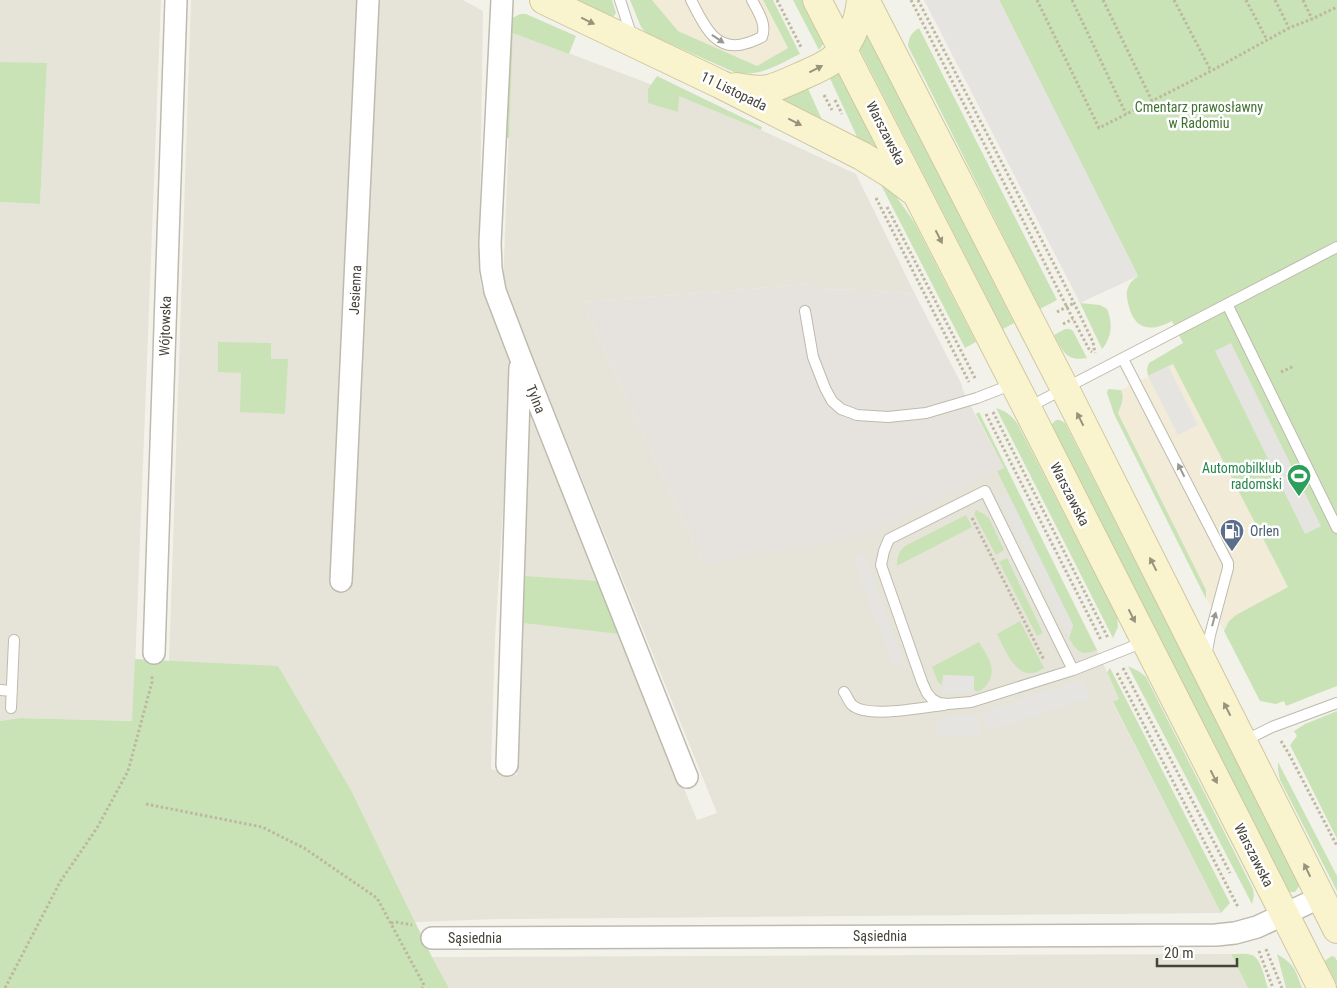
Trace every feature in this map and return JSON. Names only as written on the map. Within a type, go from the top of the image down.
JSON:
[{"type":"main road","name":"11 Listopada","points":[[544,0],[720,84],[851,150],[892,174],[917,194]]},
{"type":"main road","name":"Warszawska","points":[[817,0],[1322,988]]},
{"type":"main road","points":[[720,84],[756,91],[767,90],[781,86],[832,60],[843,49],[851,35],[857,20],[860,0]]},
{"type":"main road","points":[[865,0],[1206,667],[1337,929]]},
{"type":"street","name":"Wójtowska","points":[[154,653],[176,0]]},
{"type":"street","name":"Jesienna","points":[[341,580],[368,0]]},
{"type":"street","name":"Tylna","points":[[502,0],[491,234],[491,269],[495,291],[687,777]]},
{"type":"street","points":[[508,765],[521,359]]},
{"type":"street","name":"Sąsiednia","points":[[432,938],[1216,935],[1254,928],[1321,898]]},
{"type":"lane","points":[[620,0],[634,44]]},
{"type":"lane","points":[[691,0],[710,33],[718,42],[733,46],[747,44],[762,37],[764,30],[762,21],[752,0]]},
{"type":"lane","points":[[1027,408],[1333,249],[1337,242]]},
{"type":"lane","points":[[1227,304],[1337,528]]},
{"type":"lane","points":[[804,311],[813,357],[832,401],[841,409],[857,414],[888,417],[926,413],[981,397],[1014,383]]},
{"type":"lane","points":[[1123,359],[1228,563],[1206,653],[1206,667]]},
{"type":"lane","points":[[948,704],[932,699],[927,693],[881,565],[884,550],[889,539],[985,491],[1073,670]]},
{"type":"lane","points":[[11,708],[14,640]]},
{"type":"lane","points":[[844,692],[852,704],[861,710],[880,712],[971,702],[1073,670],[1145,642]]},
{"type":"lane","points":[[0,690],[12,691]]},
{"type":"lane","points":[[1243,741],[1272,727],[1337,703]]},
{"type":"path","points":[[777,0],[851,150]]},
{"type":"path","points":[[911,0],[1090,351],[1095,354],[1092,342],[1074,303],[918,0]]},
{"type":"path","points":[[1037,0],[1099,128],[1211,71],[1289,28],[1337,7]]},
{"type":"path","points":[[1072,0],[1126,114]]},
{"type":"path","points":[[1103,0],[1152,101]]},
{"type":"path","points":[[1174,0],[1211,71]]},
{"type":"path","points":[[1246,0],[1267,40]]},
{"type":"path","points":[[1276,0],[1289,28]]},
{"type":"path","points":[[1303,0],[1312,19]]},
{"type":"path","points":[[875,197],[959,364],[981,397],[1112,655],[1232,876]]},
{"type":"path","points":[[883,200],[1214,862],[1273,963],[1282,988]]},
{"type":"path","points":[[969,511],[1052,676]]},
{"type":"path","points":[[5,988],[60,882],[97,828],[128,771],[152,682],[154,653]]},
{"type":"path","points":[[1289,754],[1337,846]]},
{"type":"path","points":[[146,804],[262,827],[304,848],[377,898],[424,987]]},
{"type":"path","points":[[1254,928],[1273,988]]},
{"type":"shaded area","points":[[0,0],[161,0],[133,721],[20,718],[0,721],[0,202],[40,204],[47,64],[0,62]]},
{"type":"shaded area","points":[[191,0],[463,0],[483,11],[479,272],[481,287],[512,364],[495,639],[491,769],[517,775],[530,415],[697,820],[717,813],[503,283],[513,32],[679,95],[856,174],[915,294],[868,290],[813,289],[811,284],[582,302],[704,565],[1004,468],[1097,650],[1119,699],[1113,703],[1221,913],[499,919],[415,922],[351,790],[278,667],[169,662]]},
{"type":"shaded area","points":[[652,0],[763,0],[788,49],[757,66],[678,31]]},
{"type":"shaded area","points":[[924,0],[999,0],[1138,276],[1080,303]]},
{"type":"shaded area","points":[[811,284],[813,289],[868,290],[915,294],[962,385],[968,401],[1004,468],[863,537],[704,565],[582,302]]},
{"type":"shaded area","points":[[1231,343],[1321,526],[1305,534],[1215,351]]},
{"type":"shaded area","points":[[1173,364],[1288,587],[1236,615],[1229,621],[1224,631],[1206,599],[1207,593],[1118,413],[1123,399],[1121,390]]},
{"type":"shaded area","points":[[1168,366],[1198,425],[1178,435],[1148,376]]},
{"type":"shaded area","points":[[1008,494],[1073,625],[1069,638],[1000,498]]},
{"type":"shaded area","points":[[864,554],[906,668],[893,664],[853,559]]},
{"type":"shaded area","points":[[943,675],[974,676],[974,690],[977,692],[942,693]]},
{"type":"shaded area","points":[[1084,679],[1090,697],[988,731],[982,713]]},
{"type":"shaded area","points":[[979,715],[980,735],[938,738],[936,719]]},
{"type":"shaded area","points":[[1231,954],[1248,988],[449,988],[432,957]]},
{"type":"green space","points":[[576,0],[612,0],[616,13],[614,16],[607,16]]},
{"type":"green space","points":[[630,0],[652,0],[678,31],[757,66],[788,48],[763,0],[773,0],[800,54],[777,66],[762,71],[736,73],[646,33],[641,27]]},
{"type":"green space","points":[[793,0],[803,0],[824,43],[819,50]]},
{"type":"green space","name":"Cmentarz prawosławny w Radomiu","points":[[999,0],[1337,0],[1337,686],[1286,706],[1284,701],[1276,704],[1260,701],[1224,631],[1229,621],[1236,615],[1288,587],[1173,364],[1148,376],[1147,369],[1149,363],[1183,343],[1172,321],[1152,328],[1141,325],[1132,315],[1127,293],[1129,284],[1138,276]]},
{"type":"green space","points":[[520,14],[526,14],[576,36],[569,54],[513,33],[509,138],[503,139],[509,20]]},
{"type":"green space","points":[[919,28],[1057,300],[1040,309],[908,46],[911,36]]},
{"type":"green space","points":[[867,34],[1014,323],[1003,329],[859,48]]},
{"type":"green space","points":[[0,62],[47,63],[40,204],[0,202]]},
{"type":"green space","points":[[837,69],[877,146],[875,147],[858,139],[828,74]]},
{"type":"green space","points":[[657,76],[762,127],[761,130],[679,96],[678,112],[648,103],[648,89]]},
{"type":"green space","points":[[806,84],[823,122],[780,101],[779,97]]},
{"type":"green space","points":[[879,181],[896,196],[914,222],[976,342],[965,348]]},
{"type":"green space","points":[[1080,303],[1100,305],[1107,309],[1110,319],[1110,335],[1102,349]]},
{"type":"green space","points":[[1065,329],[1073,331],[1087,358],[1074,358],[1066,354],[1054,335]]},
{"type":"green space","points":[[218,342],[271,343],[271,359],[288,359],[285,414],[240,412],[241,373],[218,372]]},
{"type":"green space","points":[[1108,389],[1121,390],[1123,399],[1118,413],[1206,590],[1206,599],[1114,414],[1107,393]]},
{"type":"green space","points":[[996,408],[1003,410],[1017,423],[1117,616],[1118,627],[1113,638]]},
{"type":"green space","points":[[979,412],[1097,650],[1087,653],[1080,652],[1069,638],[1073,625],[997,471],[1004,468],[976,414]]},
{"type":"green space","points":[[1056,420],[1065,423],[1300,885],[1295,892],[1290,892],[1287,887],[1053,429],[1052,424]]},
{"type":"green space","points":[[976,510],[989,518],[1004,550],[996,555],[974,514]]},
{"type":"green space","points":[[966,515],[972,527],[897,566],[898,555],[905,546]]},
{"type":"green space","points":[[1007,558],[1043,633],[1037,636],[999,562]]},
{"type":"green space","points":[[524,576],[599,581],[620,634],[523,623]]},
{"type":"green space","points":[[1020,621],[1044,668],[1035,672],[1027,673],[1014,665],[997,634]]},
{"type":"green space","points":[[979,642],[989,659],[992,669],[991,677],[984,688],[977,692],[944,675],[942,685],[938,682],[932,667]]},
{"type":"green space","points":[[135,659],[278,666],[351,790],[449,988],[0,988],[0,721],[20,718],[132,721]]},
{"type":"green space","points":[[1128,666],[1146,677],[1253,889],[1252,904]]},
{"type":"green space","points":[[1110,668],[1230,903],[1221,913],[1113,702],[1119,699],[1107,672]]},
{"type":"green space","points":[[1337,711],[1337,839],[1290,745],[1297,736],[1294,731],[1305,724]]},
{"type":"green space","points":[[1278,762],[1337,876],[1337,891],[1280,780]]},
{"type":"green space","points":[[1231,954],[1247,954],[1255,957],[1258,960],[1268,988],[1248,988]]},
{"type":"green space","points":[[1277,954],[1288,961],[1294,968],[1302,988],[1286,988]]},
{"type":"green space","points":[[1332,956],[1337,961],[1337,985],[1325,961]]},
{"type":"place","name":"Automobilklub radomski","points":[[1299,497]]},
{"type":"place","name":"Orlen","points":[[1232,552]]}]
